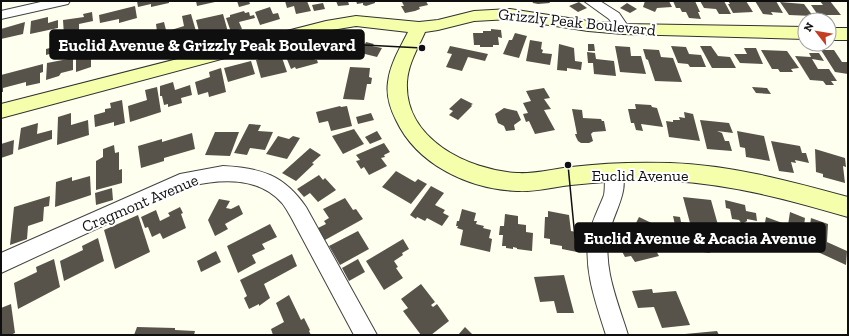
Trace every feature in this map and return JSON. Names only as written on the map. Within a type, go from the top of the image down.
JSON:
[{"type":"street","points":[[1,15],[63,1]]},
{"type":"street","points":[[591,1],[614,16],[623,29]]},
{"type":"street","name":"Grizzly Peak Boulevard","points":[[1,110],[326,26],[356,21],[419,27],[438,25],[474,16],[510,14],[588,26],[623,29],[797,33]]},
{"type":"street","name":"Euclid Avenue","points":[[419,27],[404,58],[398,75],[397,88],[400,105],[415,137],[429,150],[447,162],[470,172],[511,181],[535,182],[614,173],[671,172],[777,188],[848,207]]},
{"type":"street","points":[[837,34],[848,34]]},
{"type":"street","name":"Cragmont Avenue","points":[[1,263],[186,179],[224,173],[252,176],[278,188],[289,198],[299,213],[366,335]]},
{"type":"street","points":[[614,173],[614,190],[605,212],[599,236],[598,256],[603,288],[617,335]]},
{"type":"building","points":[[137,1],[169,1],[169,3],[151,7],[151,4],[138,7]]},
{"type":"building","points":[[196,1],[215,1],[215,2],[197,6]]},
{"type":"building","points":[[237,1],[249,1],[250,4],[239,7]]},
{"type":"building","points":[[285,1],[307,1],[311,11],[296,14],[294,6],[287,8]]},
{"type":"building","points":[[336,1],[348,1],[349,5],[338,6]]},
{"type":"building","points":[[356,1],[375,1],[375,3],[366,6],[363,5],[363,3],[357,4]]},
{"type":"building","points":[[403,1],[426,1],[428,5],[419,7],[420,9],[415,11],[405,13],[401,6],[404,6]]},
{"type":"building","points":[[532,1],[549,1],[550,3],[538,4],[533,3]]},
{"type":"building","points":[[645,1],[669,1],[672,7],[657,8],[655,12],[643,7]]},
{"type":"building","points":[[673,1],[695,1],[700,12],[698,12],[701,19],[689,18],[686,12],[682,12],[680,8],[676,8]]},
{"type":"building","points":[[700,1],[724,1],[731,14],[719,14],[716,9],[704,8]]},
{"type":"building","points":[[728,1],[746,1],[753,12],[733,13]]},
{"type":"building","points":[[755,1],[776,1],[783,13],[771,12],[773,15],[763,14]]},
{"type":"building","points":[[820,1],[830,1],[841,15],[837,15],[837,12],[816,12],[811,5],[823,5]]},
{"type":"building","points":[[579,2],[587,8],[578,12],[569,6]]},
{"type":"building","points":[[780,2],[804,4],[810,12],[797,12],[797,15],[789,15]]},
{"type":"building","points":[[323,3],[325,9],[314,11],[312,5]]},
{"type":"building","points":[[627,3],[637,9],[630,13],[620,8]]},
{"type":"building","points":[[135,6],[137,18],[119,23],[119,19],[100,23],[99,15]]},
{"type":"building","points":[[270,7],[273,14],[278,13],[280,19],[260,25],[255,12]]},
{"type":"building","points":[[244,11],[245,13],[249,12],[250,16],[254,15],[255,18],[239,22],[242,29],[231,32],[226,18],[230,17],[230,15]]},
{"type":"building","points":[[92,12],[93,21],[79,24],[79,32],[64,36],[63,20],[84,17],[83,14]]},
{"type":"building","points":[[191,14],[198,38],[181,42],[180,39],[170,41],[168,31],[184,26],[182,16]]},
{"type":"building","points":[[223,14],[228,32],[207,37],[206,34],[200,35],[196,20]]},
{"type":"building","points":[[48,17],[48,23],[58,20],[58,28],[30,34],[31,21]]},
{"type":"building","points":[[25,22],[23,34],[1,39],[1,29]]},
{"type":"building","points":[[164,22],[166,30],[157,32],[156,24]]},
{"type":"building","points":[[491,29],[501,30],[502,38],[498,37],[499,45],[493,45],[493,47],[480,47],[480,45],[474,45],[473,33],[483,33],[483,31],[491,31]]},
{"type":"building","points":[[515,33],[527,36],[519,58],[503,54],[509,40],[512,40]]},
{"type":"building","points":[[343,37],[365,44],[366,42],[374,44],[372,46],[382,48],[377,57],[361,53],[352,53],[332,47],[337,40],[340,41]]},
{"type":"building","points":[[103,40],[104,49],[91,53],[91,67],[76,72],[78,43]]},
{"type":"building","points":[[530,40],[542,42],[542,53],[552,54],[550,65],[526,61]]},
{"type":"building","points":[[64,44],[64,50],[46,55],[46,49]]},
{"type":"building","points":[[559,44],[574,48],[575,61],[582,62],[581,70],[567,68],[567,71],[557,70]]},
{"type":"building","points":[[588,44],[594,44],[595,51],[588,51]]},
{"type":"building","points":[[450,46],[488,54],[485,61],[468,57],[462,71],[446,67],[452,54],[447,53]]},
{"type":"building","points":[[615,46],[630,47],[631,56],[641,56],[646,74],[620,72]]},
{"type":"building","points":[[671,46],[686,47],[689,54],[701,55],[706,67],[690,67],[688,64],[678,63]]},
{"type":"building","points":[[700,46],[711,46],[718,56],[730,57],[736,68],[712,68]]},
{"type":"building","points":[[744,48],[756,48],[763,64],[740,63],[734,54],[747,54]]},
{"type":"building","points":[[297,49],[300,56],[311,53],[318,63],[291,69],[284,52]]},
{"type":"building","points":[[643,49],[659,50],[661,57],[673,58],[682,82],[655,81]]},
{"type":"building","points":[[761,50],[787,51],[799,68],[791,69],[793,72],[780,72],[778,69],[772,69]]},
{"type":"building","points":[[280,52],[287,72],[261,78],[256,60]]},
{"type":"building","points":[[587,52],[595,53],[596,59],[614,61],[616,76],[594,74],[593,63],[588,63]]},
{"type":"building","points":[[822,52],[835,52],[842,62],[848,62],[848,74],[835,72]]},
{"type":"building","points":[[809,53],[819,53],[824,61],[812,59],[818,69],[829,69],[837,81],[831,81],[834,85],[826,85],[823,81],[810,80],[795,56],[811,57]]},
{"type":"building","points":[[73,58],[73,70],[61,73],[59,76],[46,80],[47,63]]},
{"type":"building","points":[[251,61],[255,74],[228,82],[224,68]]},
{"type":"building","points":[[43,64],[43,72],[40,73],[40,83],[26,86],[26,82],[3,88],[3,92],[1,92],[1,75]]},
{"type":"building","points":[[350,67],[370,68],[369,77],[372,78],[371,84],[367,84],[364,100],[343,99]]},
{"type":"building","points":[[221,68],[226,92],[209,97],[208,92],[198,95],[195,82],[210,77],[209,72]]},
{"type":"building","points":[[173,82],[175,90],[190,85],[192,95],[181,98],[182,103],[168,107],[168,104],[164,105],[162,96],[160,96],[160,86]]},
{"type":"building","points":[[157,87],[161,112],[130,122],[128,106],[147,100],[145,90]]},
{"type":"building","points":[[752,87],[767,88],[771,94],[756,93]]},
{"type":"building","points":[[544,88],[550,98],[544,99],[551,109],[544,110],[555,130],[535,134],[529,121],[526,122],[523,114],[528,113],[523,103],[531,101],[526,91]]},
{"type":"building","points":[[461,98],[473,104],[458,120],[449,115],[453,111],[449,109]]},
{"type":"building","points":[[122,100],[125,123],[114,126],[114,122],[95,127],[94,115],[105,112],[105,109],[111,108],[110,103]]},
{"type":"building","points":[[635,104],[651,105],[652,107],[657,108],[663,127],[641,124],[643,131],[636,130],[634,123],[631,123],[628,109],[636,109]]},
{"type":"building","points":[[340,106],[347,106],[352,126],[331,131],[328,121],[319,123],[316,112]]},
{"type":"building","points":[[504,108],[517,111],[521,120],[514,125],[515,130],[506,131],[504,126],[498,123],[495,114]]},
{"type":"building","points":[[572,109],[582,110],[583,118],[601,119],[604,121],[606,131],[593,132],[591,134],[593,141],[589,143],[581,143],[578,141],[575,134],[577,134]]},
{"type":"building","points":[[684,112],[693,114],[700,141],[669,137],[666,121],[673,122],[673,120],[680,120],[679,117],[685,118]]},
{"type":"building","points":[[71,113],[71,125],[88,120],[89,135],[57,145],[58,117]]},
{"type":"building","points":[[371,113],[374,120],[358,124],[356,117]]},
{"type":"building","points":[[700,120],[729,123],[733,133],[717,131],[722,133],[725,141],[729,141],[732,151],[707,149]]},
{"type":"building","points":[[38,123],[37,134],[52,130],[52,139],[18,150],[21,128]]},
{"type":"building","points":[[249,124],[261,125],[258,131],[273,132],[265,150],[250,148],[247,155],[234,153]]},
{"type":"building","points":[[354,129],[364,144],[343,154],[332,136]]},
{"type":"building","points":[[377,131],[382,139],[370,144],[365,137]]},
{"type":"building","points":[[737,131],[764,136],[770,161],[746,157],[745,148],[740,147]]},
{"type":"building","points":[[215,132],[239,132],[230,156],[205,155]]},
{"type":"building","points":[[192,133],[195,149],[164,158],[164,161],[141,168],[138,146],[162,139],[162,142]]},
{"type":"building","points":[[278,136],[289,139],[293,136],[300,138],[287,159],[266,154]]},
{"type":"building","points":[[14,140],[13,154],[1,158],[1,144]]},
{"type":"building","points":[[771,141],[800,146],[802,153],[806,153],[809,163],[795,160],[796,163],[791,162],[794,173],[779,171]]},
{"type":"building","points":[[384,143],[390,152],[384,155],[385,157],[381,158],[387,166],[369,175],[364,167],[361,169],[356,161],[360,160],[356,155]]},
{"type":"building","points":[[114,145],[115,153],[119,152],[119,170],[122,169],[122,183],[96,190],[96,161],[103,157],[103,149]]},
{"type":"building","points":[[310,148],[321,155],[296,181],[282,173]]},
{"type":"building","points":[[815,149],[845,158],[846,167],[843,166],[845,183],[823,177],[823,174],[816,172]]},
{"type":"building","points":[[396,171],[415,182],[418,179],[427,184],[411,204],[382,187]]},
{"type":"building","points":[[319,175],[323,180],[325,178],[336,190],[318,202],[310,193],[304,197],[297,189]]},
{"type":"building","points":[[90,176],[91,195],[55,207],[56,182],[72,177],[72,181]]},
{"type":"building","points":[[431,186],[444,193],[435,205],[445,210],[443,213],[449,216],[442,226],[427,218],[425,221],[417,217],[416,219],[410,215]]},
{"type":"building","points":[[112,188],[113,200],[96,205],[95,193]]},
{"type":"building","points":[[50,196],[49,206],[44,207],[43,221],[28,226],[27,239],[10,245],[14,207]]},
{"type":"building","points":[[683,197],[711,200],[718,225],[703,224],[710,253],[696,251],[695,245],[673,243],[669,225],[675,225],[673,216],[680,217],[681,222],[690,223]]},
{"type":"building","points":[[345,198],[353,210],[356,209],[363,219],[325,240],[318,228],[326,224],[324,221],[329,218],[323,209]]},
{"type":"building","points":[[219,199],[230,201],[226,208],[231,209],[239,205],[243,214],[225,224],[228,229],[215,236],[208,220]]},
{"type":"building","points":[[725,200],[745,205],[746,211],[756,213],[757,221],[747,219],[747,221],[742,224],[739,220],[732,219],[730,209],[726,208]]},
{"type":"building","points":[[180,207],[183,213],[181,214],[186,228],[163,239],[160,233],[152,237],[148,227],[145,228],[141,217],[156,210],[160,221],[170,216],[168,213]]},
{"type":"building","points":[[462,209],[476,213],[474,221],[477,221],[476,224],[491,230],[489,238],[492,239],[490,252],[460,245],[463,230],[457,228],[458,226],[456,226]]},
{"type":"building","points":[[548,211],[569,215],[571,231],[576,232],[577,252],[562,249],[562,246],[550,244],[550,239],[544,238],[545,217],[548,217]]},
{"type":"building","points":[[790,212],[805,218],[802,243],[764,228],[766,217],[788,225]]},
{"type":"building","points":[[505,214],[518,216],[518,224],[526,225],[526,232],[533,233],[532,251],[513,247],[513,249],[506,248],[506,246],[502,246],[503,235],[499,235],[500,226],[504,226]]},
{"type":"building","points":[[138,215],[150,252],[115,269],[104,230]]},
{"type":"building","points":[[639,217],[662,228],[660,234],[664,235],[662,240],[658,239],[655,249],[659,256],[635,262],[631,256],[625,257],[617,242],[628,239]]},
{"type":"building","points":[[811,218],[828,224],[827,242],[847,251],[846,265],[807,247]]},
{"type":"building","points":[[270,224],[277,237],[262,244],[265,249],[252,255],[256,263],[238,273],[227,246]]},
{"type":"building","points":[[358,231],[369,249],[340,265],[329,246]]},
{"type":"building","points":[[98,238],[104,261],[64,281],[60,261],[83,250],[82,246]]},
{"type":"building","points":[[403,239],[409,249],[402,253],[403,255],[394,261],[398,267],[396,268],[403,278],[384,290],[366,261]]},
{"type":"building","points":[[216,251],[221,262],[201,272],[197,261]]},
{"type":"building","points":[[292,254],[297,266],[264,284],[270,298],[259,306],[259,304],[249,309],[244,298],[247,296],[240,280]]},
{"type":"building","points":[[54,259],[60,287],[18,309],[14,283],[37,272],[36,267]]},
{"type":"building","points":[[358,259],[365,272],[349,281],[342,268]]},
{"type":"building","points":[[564,275],[574,313],[557,313],[554,301],[540,302],[534,277]]},
{"type":"building","points":[[421,284],[435,302],[431,305],[433,307],[437,304],[449,321],[431,335],[421,335],[403,311],[408,308],[401,299]]},
{"type":"building","points":[[652,289],[653,293],[676,291],[690,325],[662,328],[654,307],[638,308],[632,291]]},
{"type":"building","points":[[289,295],[301,320],[304,318],[311,335],[273,335],[271,329],[284,322],[276,303]]},
{"type":"building","points":[[11,304],[15,333],[10,335],[1,335],[1,308]]},
{"type":"building","points":[[137,327],[175,328],[175,330],[195,331],[194,335],[134,335]]},
{"type":"building","points":[[465,327],[473,335],[458,335]]},
{"type":"building","points":[[717,331],[719,335],[685,335],[685,334]]},
{"type":"place","name":"Euclid Avenue & Grizzly Peak Boulevard","points":[[422,48]]},
{"type":"place","name":"Euclid Avenue & Acacia Avenue","points":[[568,165]]}]
